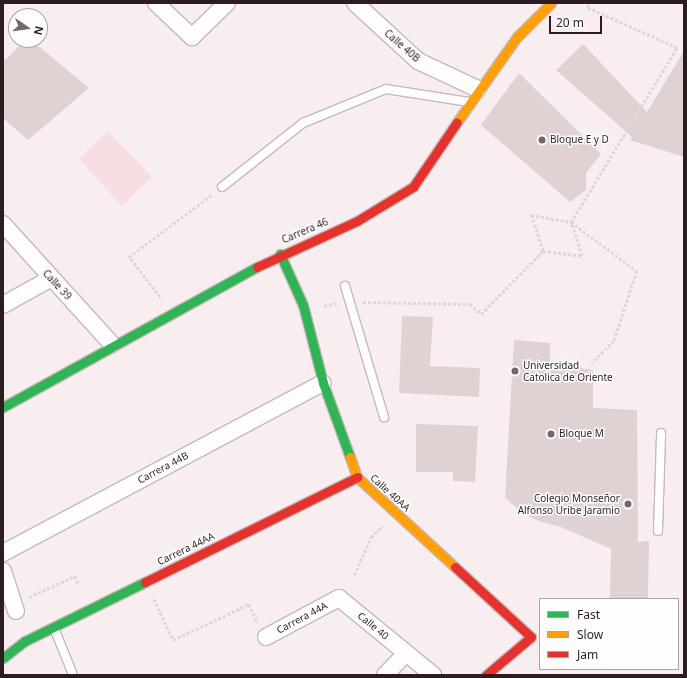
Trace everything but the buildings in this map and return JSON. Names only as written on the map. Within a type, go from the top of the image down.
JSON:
[{"type":"street","points":[[156,3],[192,38],[227,3]]},
{"type":"street","name":"Calle 40B","points":[[355,3],[418,61],[474,96]]},
{"type":"street","name":"Carrera 46","points":[[3,407],[112,344],[280,254],[358,221],[413,187],[431,164],[474,96],[517,37],[551,3]]},
{"type":"street","name":"Calle 39","points":[[3,224],[50,279],[112,344]]},
{"type":"street","name":"Calle 40AA","points":[[280,254],[303,305],[323,383],[357,477],[531,637],[486,675]]},
{"type":"street","points":[[3,305],[50,279]]},
{"type":"street","name":"Carrera 44B","points":[[3,553],[323,383]]},
{"type":"street","name":"Carrera 44AA","points":[[3,658],[25,641],[357,477]]},
{"type":"street","points":[[3,571],[15,608]]},
{"type":"street","name":"Carrera 44A","points":[[266,637],[339,598]]},
{"type":"street","name":"Calle 40","points":[[339,598],[433,675]]},
{"type":"street","points":[[384,675],[406,653]]},
{"type":"lane","points":[[222,187],[303,123],[386,89],[474,96]]},
{"type":"lane","points":[[345,286],[384,416]]},
{"type":"lane","points":[[658,531],[661,433]]},
{"type":"lane","points":[[54,627],[72,672]]},
{"type":"path","points":[[543,251],[582,256],[571,222],[677,48],[588,8],[588,3]]},
{"type":"path","points":[[172,312],[128,258],[222,187]]},
{"type":"path","points":[[543,251],[531,215],[571,222],[637,271],[614,341],[592,363]]},
{"type":"path","points":[[323,306],[350,301],[470,304],[482,314],[543,251]]},
{"type":"path","points":[[354,575],[371,537],[397,514]]},
{"type":"path","points":[[15,608],[74,576],[78,583]]},
{"type":"path","points":[[146,581],[173,640],[249,604],[266,637]]},
{"type":"shaded area","points":[[108,131],[152,177],[122,206],[79,159]]},
{"type":"traffic: fast","points":[[280,254],[303,305],[323,383],[350,457]]},
{"type":"traffic: fast","points":[[3,407],[257,267]]},
{"type":"traffic: fast","points":[[3,658],[25,641],[145,582]]},
{"type":"traffic: slow","points":[[457,122],[517,37],[551,3]]},
{"type":"traffic: slow","points":[[350,457],[357,477],[455,567]]},
{"type":"traffic: jam","points":[[257,267],[357,221],[413,187],[457,122]]},
{"type":"traffic: jam","points":[[145,582],[357,477]]},
{"type":"traffic: jam","points":[[455,567],[531,637],[486,675]]},
{"type":"place","name":"Bloque E y D","points":[[542,140]]},
{"type":"place","name":"Universidad Catolica de Oriente","points":[[515,371]]},
{"type":"place","name":"Bloque M","points":[[551,434]]},
{"type":"place","name":"Colegio Monseñor Alfonso Uribe Jaramio","points":[[628,504]]}]
